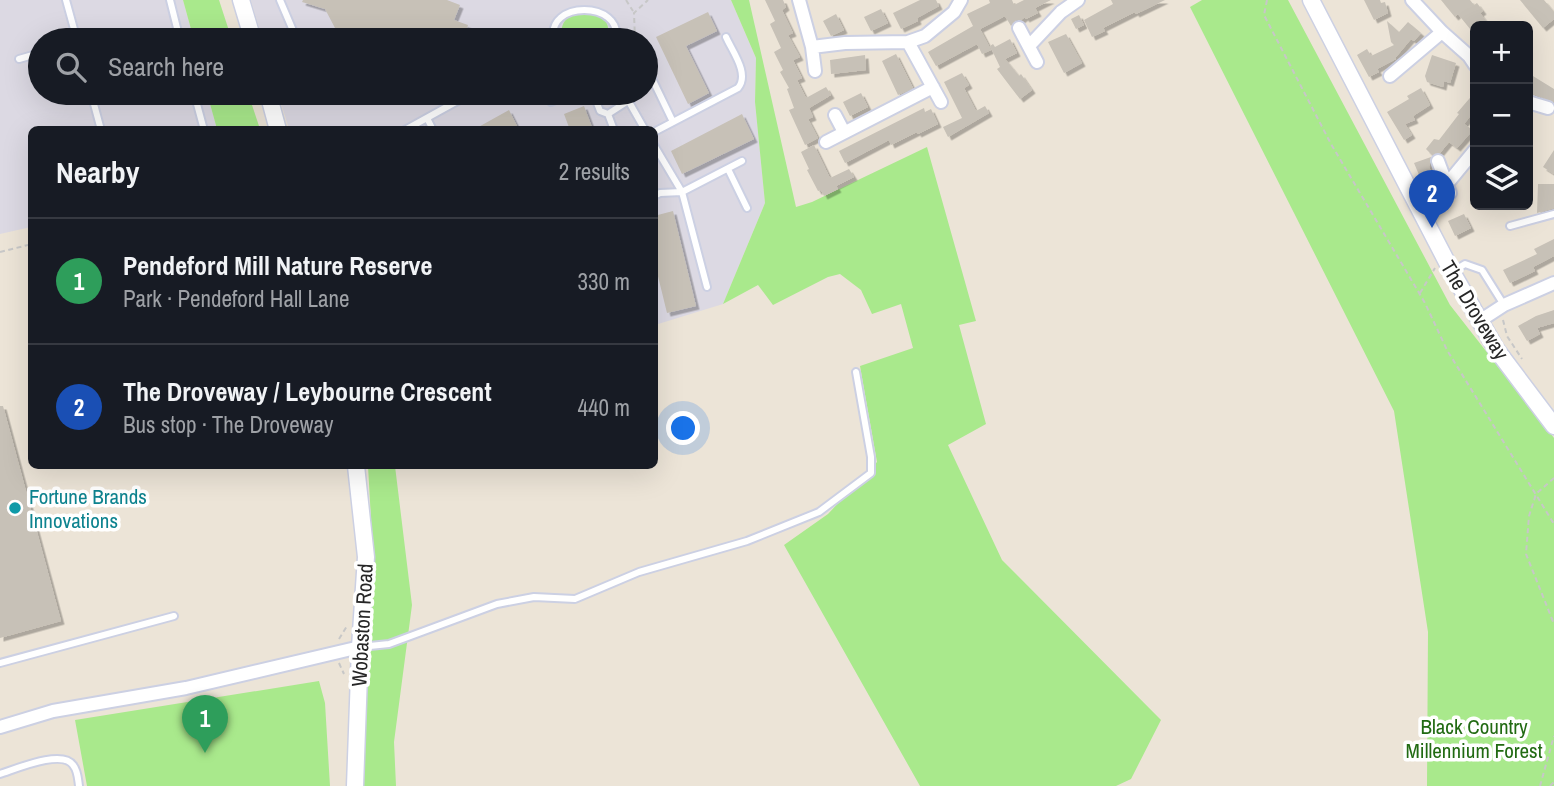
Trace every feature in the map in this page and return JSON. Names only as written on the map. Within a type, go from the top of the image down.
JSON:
[{"type":"street","points":[[241,0],[249,28]]},
{"type":"street","points":[[799,0],[812,47],[815,71]]},
{"type":"street","points":[[812,47],[845,43],[908,42],[925,36],[954,12],[961,0]]},
{"type":"street","points":[[1029,46],[1061,12],[1078,0]]},
{"type":"street","name":"The Droveway","points":[[1311,0],[1452,272],[1496,349],[1554,426]]},
{"type":"street","points":[[1412,0],[1470,58]]},
{"type":"street","points":[[1019,28],[1037,62]]},
{"type":"street","points":[[1390,76],[1442,32]]},
{"type":"street","points":[[908,42],[941,102]]},
{"type":"street","points":[[827,142],[933,87]]},
{"type":"street","points":[[1533,104],[1548,108]]},
{"type":"street","points":[[271,105],[277,126]]},
{"type":"street","points":[[835,115],[844,132]]},
{"type":"street","points":[[1438,161],[1449,188],[1470,157]]},
{"type":"street","points":[[1481,320],[1502,307],[1554,283]]},
{"type":"street","name":"Wobaston Road","points":[[355,786],[366,557],[356,469]]},
{"type":"street","points":[[0,727],[53,712],[186,688],[360,647]]},
{"type":"lane","points":[[66,0],[74,28]]},
{"type":"lane","points":[[170,0],[177,28]]},
{"type":"lane","points":[[280,0],[292,28]]},
{"type":"lane","points":[[553,28],[563,9],[572,3]]},
{"type":"lane","points":[[602,5],[610,12],[616,28]]},
{"type":"lane","points":[[658,130],[743,83],[743,73],[726,37]]},
{"type":"lane","points":[[19,59],[28,56]]},
{"type":"lane","points":[[658,91],[673,122]]},
{"type":"lane","points":[[94,105],[100,126]]},
{"type":"lane","points":[[197,105],[203,126]]},
{"type":"lane","points":[[412,126],[450,105]]},
{"type":"lane","points":[[598,105],[600,111],[608,114],[612,126]]},
{"type":"lane","points":[[608,114],[622,105]]},
{"type":"lane","points":[[630,105],[643,126]]},
{"type":"lane","points":[[427,118],[431,126]]},
{"type":"lane","points":[[658,152],[682,191],[707,287]]},
{"type":"lane","points":[[658,194],[682,191],[742,161]]},
{"type":"lane","points":[[727,169],[747,208]]},
{"type":"lane","points":[[1510,226],[1554,215]]},
{"type":"lane","points":[[1452,272],[1465,264],[1482,270],[1502,307]]},
{"type":"lane","points":[[360,647],[389,644],[498,604],[534,597],[575,599],[639,572],[747,541],[819,512],[871,473],[871,457],[856,372]]},
{"type":"lane","points":[[0,663],[174,616]]},
{"type":"lane","points":[[0,774],[47,759],[64,758],[72,763],[77,772],[79,786]]},
{"type":"path","points":[[626,0],[634,13],[635,28]]},
{"type":"path","points":[[634,13],[648,0]]},
{"type":"path","points":[[1267,0],[1265,15],[1331,144],[1419,294],[1447,350],[1554,524]]},
{"type":"path","points":[[0,252],[28,245]]},
{"type":"path","points":[[1419,294],[1443,255]]},
{"type":"path","points":[[1502,307],[1507,336],[1522,359]]},
{"type":"path","points":[[1554,478],[1536,494],[1529,516],[1526,554],[1554,624]]},
{"type":"path","points":[[1540,786],[1554,736]]},
{"type":"path","points":[[1550,786],[1554,782]]},
{"type":"shaded area","points":[[0,0],[183,0],[191,28],[28,28],[28,105],[210,105],[216,126],[28,126],[28,228],[0,234]]},
{"type":"shaded area","points":[[251,0],[731,0],[756,58],[755,102],[765,203],[723,304],[658,324],[658,126],[288,126],[282,105],[658,105],[658,28],[259,28]]},
{"type":"green space","points":[[183,0],[219,0],[228,28],[191,28]]},
{"type":"green space","points":[[731,0],[749,0],[796,207],[812,202],[927,147],[976,321],[959,325],[986,424],[948,445],[1002,560],[1161,720],[1131,779],[1116,786],[920,786],[784,545],[828,514],[877,462],[860,366],[913,348],[901,304],[872,314],[861,290],[840,274],[828,277],[773,305],[758,285],[723,304],[765,203],[755,102],[756,58]]},
{"type":"green space","name":"Black Country Millennium Forest","points":[[1202,0],[1288,0],[1450,305],[1554,438],[1554,786],[1427,786],[1428,632],[1394,411],[1190,7]]},
{"type":"green space","points":[[577,11],[597,15],[602,17],[608,28],[562,28],[569,16]]},
{"type":"green space","points":[[210,105],[252,105],[259,126],[216,126]]},
{"type":"green space","points":[[368,469],[395,469],[412,605],[394,742],[396,786],[362,786],[373,555]]},
{"type":"green space","points":[[319,681],[325,703],[330,786],[87,786],[75,720]]},
{"type":"building","points":[[447,0],[460,5],[454,20],[468,25],[467,28],[335,28],[325,9],[302,2]]},
{"type":"building","points":[[765,0],[783,0],[786,7],[782,10],[793,33],[788,35],[800,57],[793,60],[802,78],[797,80],[806,98],[826,87],[831,95],[809,108],[813,117],[808,119],[818,138],[805,145],[789,110],[794,108],[787,89],[789,88],[780,72],[783,70],[774,52],[781,48],[770,24],[775,21]]},
{"type":"building","points":[[920,0],[936,0],[939,6],[901,29],[893,13]]},
{"type":"building","points":[[989,0],[1012,0],[1014,5],[1024,0],[1051,0],[1035,8],[1038,13],[1016,20],[1011,26],[1005,16],[980,29],[991,50],[982,54],[977,44],[936,66],[928,52],[973,26],[967,14],[990,3]]},
{"type":"building","points":[[1111,0],[1165,0],[1103,28],[1105,31],[1092,37],[1084,20],[1113,4]]},
{"type":"building","points":[[1364,0],[1385,2],[1388,13],[1374,20]]},
{"type":"building","points":[[1441,0],[1470,0],[1474,5],[1477,3],[1486,21],[1470,21],[1470,29],[1458,14],[1455,17]]},
{"type":"building","points":[[1520,0],[1544,0],[1554,12],[1554,19],[1543,28]]},
{"type":"building","points":[[881,9],[888,23],[871,31],[864,17]]},
{"type":"building","points":[[708,12],[717,31],[686,46],[709,93],[688,104],[658,36]]},
{"type":"building","points":[[836,14],[844,30],[831,36],[823,21]]},
{"type":"building","points":[[1079,15],[1084,25],[1076,29],[1071,19]]},
{"type":"building","points":[[1387,21],[1399,32],[1408,22],[1421,33],[1414,41],[1411,39],[1396,59],[1377,69],[1379,72],[1369,77],[1357,55],[1367,49],[1371,56],[1394,45]]},
{"type":"building","points":[[1066,34],[1082,63],[1064,73],[1048,42]]},
{"type":"building","points":[[1010,39],[1017,53],[1005,59],[1019,76],[1021,74],[1032,90],[1020,99],[997,69],[1000,67],[990,46],[993,44],[995,47]]},
{"type":"building","points":[[896,54],[913,88],[898,95],[882,61]]},
{"type":"building","points":[[865,55],[866,70],[831,74],[830,60]]},
{"type":"building","points":[[1432,55],[1456,63],[1450,83],[1444,81],[1443,87],[1427,82],[1425,76]]},
{"type":"building","points":[[962,73],[969,85],[964,88],[976,111],[985,106],[989,113],[948,137],[943,127],[962,118],[944,82]]},
{"type":"building","points":[[1533,76],[1554,89],[1554,102],[1533,93]]},
{"type":"building","points":[[1421,88],[1430,105],[1413,116],[1415,120],[1405,124],[1412,135],[1404,140],[1387,112]]},
{"type":"building","points":[[861,93],[868,107],[850,116],[843,102]]},
{"type":"building","points":[[1470,98],[1470,116],[1464,124],[1470,128],[1470,133],[1457,148],[1449,142],[1440,153],[1432,155],[1426,149],[1434,139],[1439,140],[1459,114],[1457,113]]},
{"type":"building","points":[[584,106],[592,126],[568,126],[564,114]]},
{"type":"building","points":[[924,108],[925,112],[931,109],[938,124],[891,145],[889,140],[845,163],[839,151]]},
{"type":"building","points":[[509,110],[517,126],[480,126]]},
{"type":"building","points":[[742,114],[754,139],[682,174],[671,151]]},
{"type":"building","points":[[814,145],[830,178],[849,169],[854,177],[824,196],[821,190],[818,191],[807,170],[809,169],[801,152]]},
{"type":"building","points":[[1554,150],[1554,174],[1543,167]]},
{"type":"building","points":[[1431,157],[1429,167],[1436,184],[1425,189],[1414,163]]},
{"type":"building","points":[[1538,184],[1554,184],[1554,208],[1537,213]]},
{"type":"building","points":[[673,211],[696,306],[667,313],[658,276],[658,215]]},
{"type":"building","points":[[1464,214],[1471,228],[1455,236],[1448,221]]},
{"type":"building","points":[[1554,239],[1554,256],[1533,267],[1535,271],[1510,283],[1503,270],[1537,254],[1534,249]]},
{"type":"building","points":[[1554,310],[1554,323],[1537,328],[1540,334],[1527,341],[1518,326]]},
{"type":"building","name":"Fortune Brands Innovations","points":[[0,406],[3,406],[61,621],[0,638]]},
{"type":"place","name":"The Droveway / Leybourne Crescent","points":[[1432,228]]},
{"type":"place","name":"Fortune Brands Innovations","points":[[15,508]]},
{"type":"place","name":"Pendeford Mill Nature Reserve","points":[[205,753]]}]
